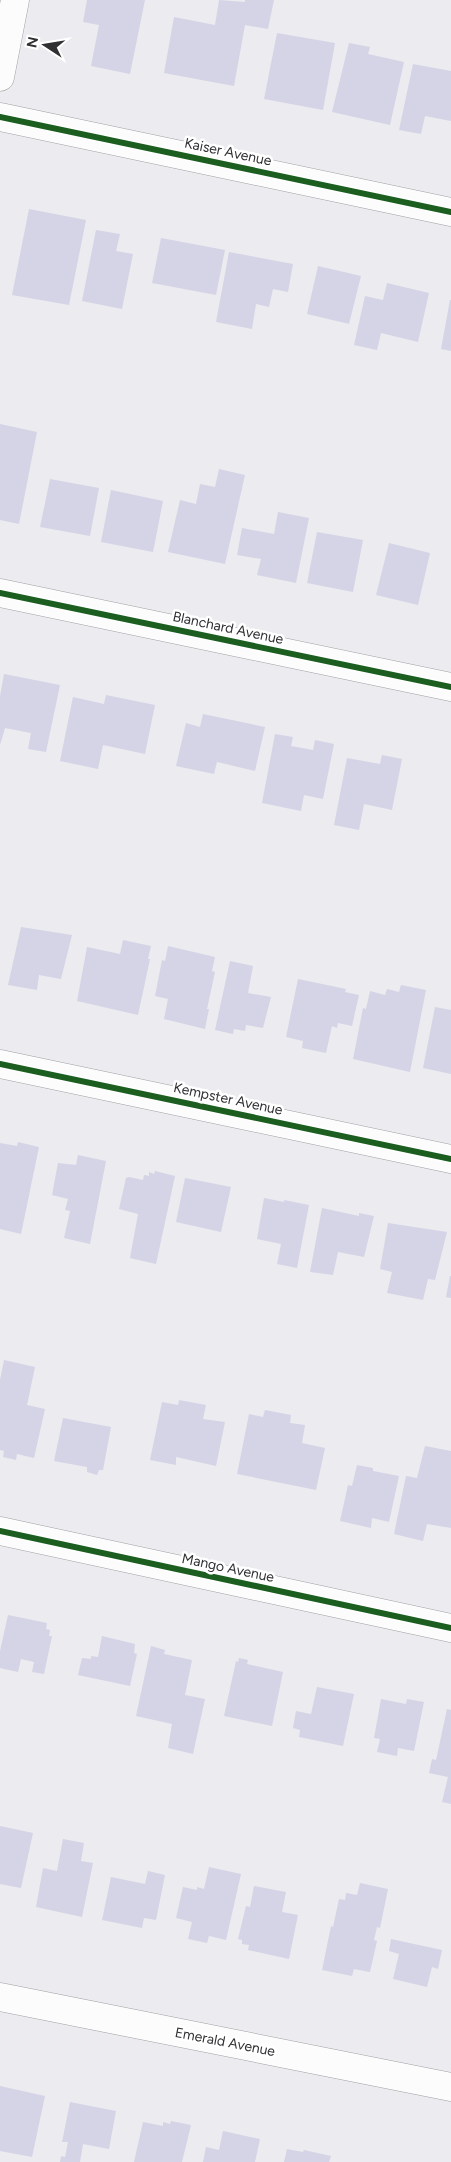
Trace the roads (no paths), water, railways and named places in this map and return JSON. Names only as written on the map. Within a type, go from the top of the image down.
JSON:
[{"type":"street","points":[[0,78],[15,0]]},
{"type":"street","name":"Kaiser Avenue","points":[[0,117],[451,212]]},
{"type":"street","name":"Blanchard Avenue","points":[[0,593],[451,688]]},
{"type":"street","name":"Kempster Avenue","points":[[0,1064],[451,1159]]},
{"type":"street","name":"Mango Avenue","points":[[0,1532],[451,1628]]},
{"type":"street","name":"Emerald Avenue","points":[[0,1997],[451,2087]]}]
